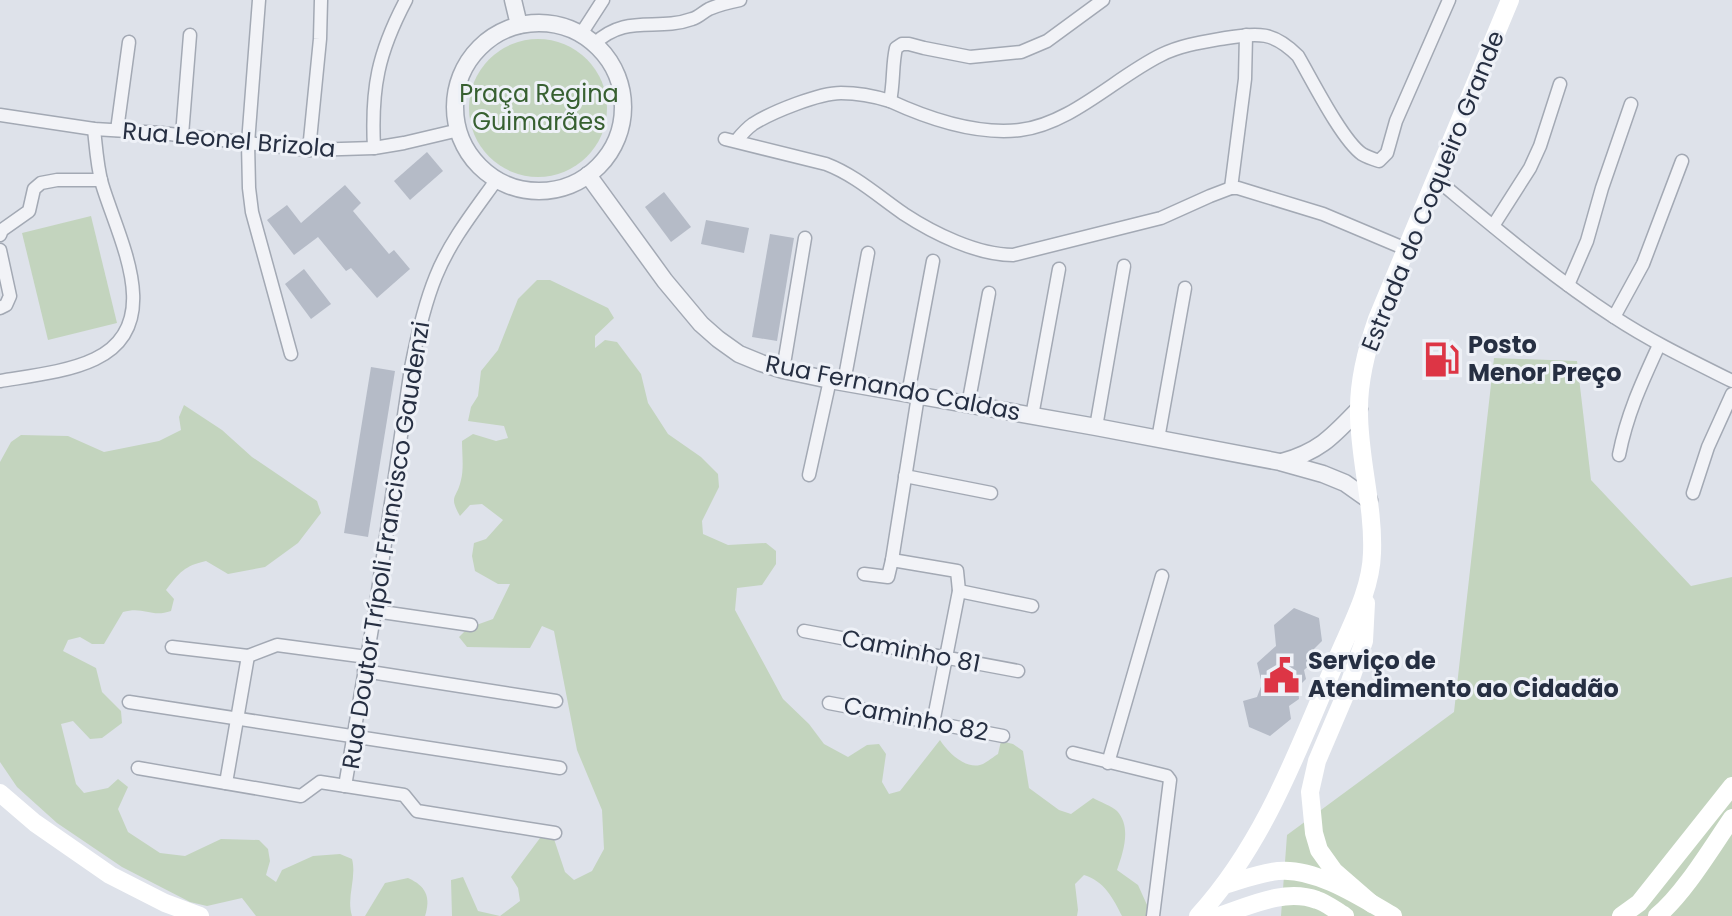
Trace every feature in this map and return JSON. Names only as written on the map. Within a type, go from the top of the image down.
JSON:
[{"type":"main road","name":"Estrada do Coqueiro Grande","points":[[1198,916],[1255,841],[1321,697],[1367,584],[1373,555],[1359,409],[1367,348],[1510,0]]},
{"type":"main road","points":[[1367,584],[1364,641],[1317,761],[1310,792],[1319,850],[1334,871],[1372,904]]},
{"type":"main road","points":[[1621,916],[1639,903],[1732,786]]},
{"type":"main road","points":[[0,793],[35,823],[110,875],[165,903],[200,916]]},
{"type":"main road","points":[[1657,916],[1698,868],[1732,818]]},
{"type":"main road","points":[[1224,885],[1278,871],[1302,871],[1393,916]]},
{"type":"main road","points":[[1219,916],[1268,899],[1298,896],[1318,900],[1345,916]]},
{"type":"street","points":[[259,0],[248,143],[249,188],[252,212],[291,354]]},
{"type":"street","points":[[309,150],[321,0]]},
{"type":"street","points":[[374,148],[377,73],[394,23],[406,0]]},
{"type":"street","points":[[513,0],[519,25]]},
{"type":"street","points":[[588,39],[603,0]]},
{"type":"street","points":[[588,39],[634,24],[690,20],[707,10],[740,0]]},
{"type":"street","points":[[890,101],[896,48],[902,44],[970,57],[1021,52],[1047,41],[1103,0]]},
{"type":"street","points":[[1406,249],[1323,214],[1247,189],[1231,188],[1161,218],[1013,255],[997,255],[935,231],[906,215],[840,169],[730,140],[755,123],[799,103],[839,93],[890,101],[916,113],[971,127],[996,131],[1022,130],[1046,123],[1095,98],[1161,55],[1184,46],[1258,33],[1287,45],[1298,56],[1349,141],[1361,153],[1379,161],[1387,153],[1396,121],[1449,0]]},
{"type":"street","points":[[535,23],[566,27],[588,39],[608,60],[618,79],[622,100],[621,121],[615,142],[604,160],[588,175],[561,188],[546,191],[521,188],[497,179],[484,170],[473,158],[459,130],[455,109],[457,88],[476,51],[507,29],[535,23]]},
{"type":"street","points":[[182,135],[190,35]]},
{"type":"street","points":[[1231,188],[1245,79],[1246,35]]},
{"type":"street","points":[[117,130],[129,42]]},
{"type":"street","points":[[1493,226],[1530,168],[1560,84]]},
{"type":"street","points":[[1568,285],[1587,241],[1631,104]]},
{"type":"street","name":"Rua Leonel Brizola","points":[[0,115],[94,129],[182,135],[309,150],[374,148],[459,130]]},
{"type":"street","points":[[0,381],[84,364],[98,358],[120,342],[132,321],[131,271],[101,180],[94,129]]},
{"type":"street","points":[[1614,317],[1643,264],[1682,161]]},
{"type":"street","name":"Rua Fernando Caldas","points":[[588,175],[665,281],[701,324],[739,354],[783,370],[837,381],[1280,462],[1345,483],[1369,500]]},
{"type":"street","name":"Rua Doutor Trípoli Francisco Gaudenzi","points":[[345,786],[418,336],[436,275],[457,235],[497,179]]},
{"type":"street","points":[[1436,179],[1568,285],[1614,317],[1659,345],[1732,381]]},
{"type":"street","points":[[0,235],[2,230],[29,211],[34,189],[41,183],[101,180]]},
{"type":"street","points":[[783,370],[805,238]]},
{"type":"street","points":[[0,250],[10,296],[6,305],[0,308]]},
{"type":"street","points":[[809,475],[837,381],[868,253]]},
{"type":"street","points":[[864,574],[888,577],[892,560],[933,261]]},
{"type":"street","points":[[1096,427],[1124,266]]},
{"type":"street","points":[[1032,416],[1059,269]]},
{"type":"street","points":[[1158,439],[1185,288]]},
{"type":"street","points":[[968,405],[989,293]]},
{"type":"street","points":[[1619,455],[1636,395],[1659,345]]},
{"type":"street","points":[[1693,493],[1708,447],[1732,394]]},
{"type":"street","points":[[1280,462],[1318,448],[1359,409]]},
{"type":"street","points":[[1318,448],[1323,474]]},
{"type":"street","points":[[905,476],[991,493]]},
{"type":"street","points":[[892,560],[957,571],[959,591],[933,723]]},
{"type":"street","points":[[1108,763],[1162,576]]},
{"type":"street","points":[[959,591],[1032,606]]},
{"type":"street","points":[[375,611],[471,625]]},
{"type":"street","name":"Caminho 81","points":[[804,631],[1018,671]]},
{"type":"street","points":[[172,647],[248,656],[277,645],[367,657]]},
{"type":"street","points":[[226,783],[248,656]]},
{"type":"street","points":[[364,671],[556,701]]},
{"type":"street","points":[[129,702],[560,768]]},
{"type":"street","name":"Caminho 82","points":[[829,703],[1003,736]]},
{"type":"street","points":[[1073,753],[1167,776],[1170,780],[1153,916]]},
{"type":"street","points":[[138,768],[301,796],[320,782],[404,795],[417,811],[555,833]]},
{"type":"green space","name":"Praça Regina Guimarães","points":[[538,39],[565,44],[587,59],[602,81],[607,108],[602,135],[587,157],[565,172],[538,177],[511,172],[489,157],[474,135],[469,108],[474,81],[489,59],[511,44]]},
{"type":"green space","points":[[91,216],[117,323],[48,340],[22,233]]},
{"type":"green space","points":[[537,280],[550,280],[608,308],[614,318],[595,336],[595,348],[605,340],[617,342],[641,374],[648,403],[668,434],[701,457],[718,474],[719,487],[702,521],[703,534],[728,545],[766,543],[776,551],[776,564],[762,585],[737,588],[735,610],[783,699],[824,744],[848,757],[867,745],[879,744],[886,754],[882,782],[889,794],[900,791],[940,740],[957,758],[974,766],[998,754],[1001,741],[1013,744],[1023,751],[1029,788],[1059,810],[1071,814],[1093,798],[1122,817],[1124,848],[1117,870],[1138,885],[1152,916],[1122,916],[1102,886],[1084,875],[1075,884],[1077,916],[500,916],[520,901],[518,888],[511,877],[540,838],[553,836],[565,872],[574,880],[592,871],[604,849],[602,810],[577,750],[554,631],[542,626],[530,648],[467,647],[459,637],[468,628],[493,619],[510,584],[498,584],[475,571],[472,556],[474,543],[486,539],[503,520],[482,504],[470,505],[460,516],[456,509],[454,497],[463,466],[462,441],[473,434],[496,441],[508,438],[504,426],[468,421],[471,407],[478,396],[481,371],[498,350],[518,299]]},
{"type":"green space","points":[[1494,358],[1577,361],[1591,480],[1691,586],[1732,577],[1732,916],[1281,916],[1287,835],[1454,712]]},
{"type":"green space","points":[[184,405],[317,501],[321,513],[298,543],[265,567],[228,574],[206,561],[192,565],[179,574],[166,590],[174,599],[171,611],[123,612],[104,644],[92,644],[80,637],[68,640],[63,651],[96,668],[102,692],[121,711],[122,723],[102,738],[90,739],[73,721],[61,724],[76,784],[84,793],[108,788],[118,779],[128,787],[118,809],[128,832],[160,853],[185,856],[221,839],[259,840],[268,849],[270,861],[266,875],[276,882],[282,870],[313,856],[340,854],[352,859],[352,916],[256,916],[242,898],[207,906],[190,902],[122,867],[57,823],[17,787],[0,762],[0,462],[11,442],[21,435],[68,436],[104,452],[159,441],[181,430],[179,417]]},
{"type":"green space","points":[[463,877],[478,911],[500,916],[452,916],[451,880]]},
{"type":"green space","points":[[408,878],[426,893],[425,916],[365,916],[385,883]]},
{"type":"building","points":[[427,152],[443,171],[410,200],[394,181]]},
{"type":"building","points":[[345,185],[361,203],[353,211],[389,254],[394,250],[410,269],[377,298],[351,268],[346,271],[318,237],[294,255],[267,220],[287,205],[301,223]]},
{"type":"building","points":[[664,192],[691,227],[671,242],[645,207]]},
{"type":"building","points":[[706,220],[749,228],[744,253],[701,244]]},
{"type":"building","points":[[770,234],[794,238],[777,341],[752,337]]},
{"type":"building","points":[[304,269],[331,304],[311,319],[285,284]]},
{"type":"building","points":[[371,367],[395,371],[368,537],[344,533]]},
{"type":"building","name":"Serviço de Atendimento ao Cidadão","points":[[1294,608],[1319,618],[1322,641],[1314,649],[1315,660],[1304,670],[1306,679],[1298,687],[1299,699],[1289,706],[1291,719],[1270,736],[1249,727],[1243,701],[1257,697],[1262,684],[1257,663],[1276,646],[1274,625]]},
{"type":"place","name":"Posto Menor Preço","points":[[1442,359]]},
{"type":"place","name":"Serviço de Atendimento ao Cidadão","points":[[1282,675]]}]
